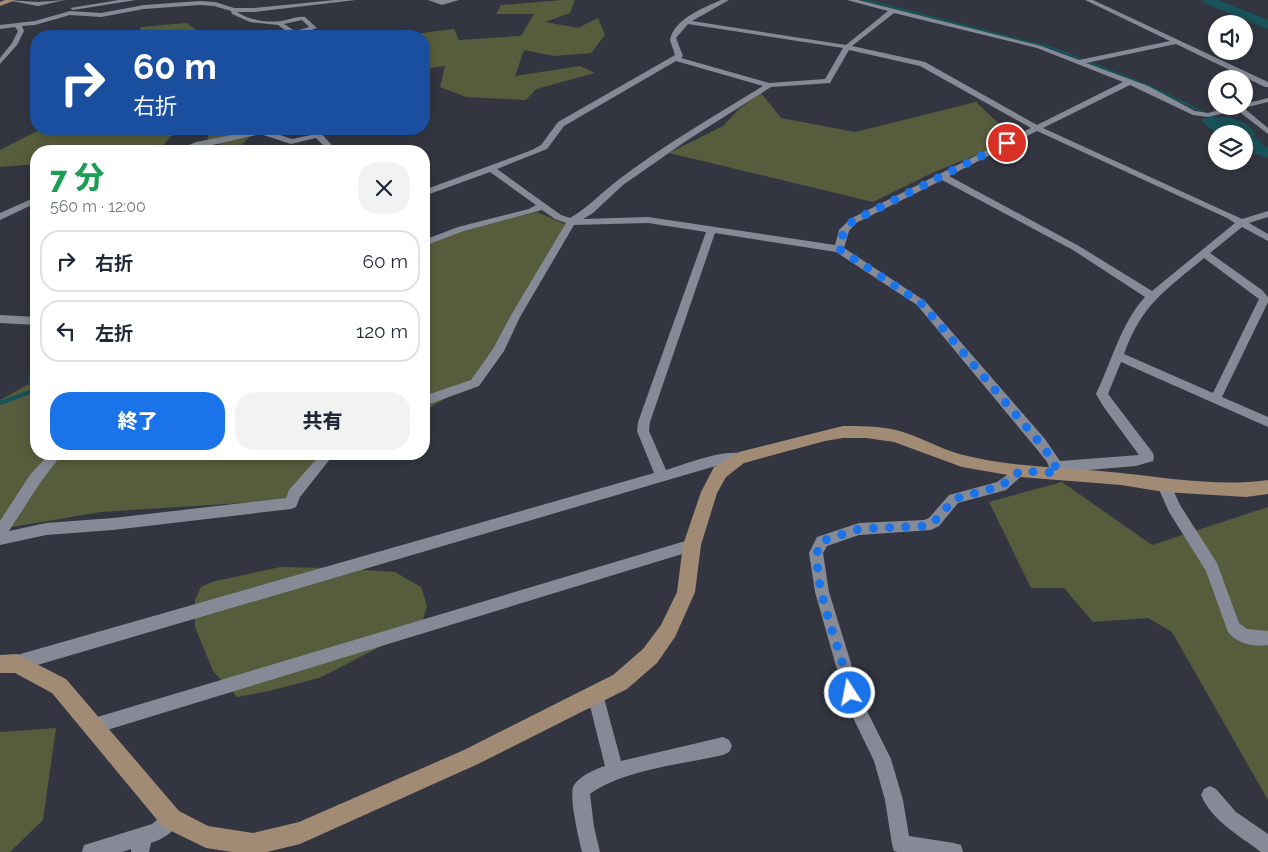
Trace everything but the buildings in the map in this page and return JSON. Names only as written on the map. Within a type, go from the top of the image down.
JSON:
[{"type":"street","points":[[0,4],[10,0],[38,4],[62,0]]},
{"type":"street","points":[[48,19],[53,15],[73,8],[133,0]]},
{"type":"street","points":[[0,27],[18,26],[70,13],[101,15],[136,8],[187,4],[215,4],[233,10],[308,6],[352,0]]},
{"type":"street","points":[[431,0],[442,3],[456,0]]},
{"type":"street","points":[[430,191],[544,147],[561,124],[679,56],[673,44],[676,30],[686,22],[726,0]]},
{"type":"street","points":[[850,0],[1030,45],[1080,62],[1129,82],[1193,113],[1208,115]]},
{"type":"street","points":[[1088,0],[1268,85]]},
{"type":"street","points":[[233,10],[237,2]]},
{"type":"street","points":[[233,10],[234,13],[244,18],[264,23],[280,23],[303,18],[308,14],[308,6]]},
{"type":"street","points":[[674,58],[769,85],[827,81],[847,47],[893,11]]},
{"type":"street","points":[[303,18],[314,28],[309,30]]},
{"type":"street","points":[[686,22],[847,47],[922,64],[1036,128],[1242,222],[1268,238]]},
{"type":"street","points":[[280,23],[288,30]]},
{"type":"street","points":[[0,62],[19,38],[21,31],[18,26]]},
{"type":"street","points":[[1080,62],[1176,42]]},
{"type":"street","points":[[839,249],[844,230],[853,221],[1129,82]]},
{"type":"street","points":[[430,400],[476,383],[484,368],[498,351],[515,317],[570,222],[590,211],[620,183],[683,139],[769,85]]},
{"type":"street","points":[[1253,104],[1268,100]]},
{"type":"street","points":[[1247,115],[1268,132]]},
{"type":"street","points":[[197,145],[237,135]]},
{"type":"street","points":[[271,135],[291,142],[318,135],[327,145]]},
{"type":"street","points":[[490,168],[526,192],[542,204],[542,206],[570,222],[648,220],[839,249],[921,303],[1040,443],[1052,459],[1057,470]]},
{"type":"street","points":[[942,176],[1076,248],[1152,296]]},
{"type":"street","points":[[0,217],[30,203]]},
{"type":"street","points":[[430,241],[461,229],[532,211],[542,206]]},
{"type":"street","points":[[9,664],[719,460],[739,458],[825,435],[843,432],[866,432],[895,436],[962,461],[1020,471],[1057,470],[1136,461],[1148,457],[1102,394],[1118,356],[1124,334],[1140,309],[1152,296],[1242,222],[1268,214]]},
{"type":"street","points":[[662,476],[643,431],[644,422],[711,230]]},
{"type":"street","points":[[1205,254],[1258,292],[1264,299],[1216,398]]},
{"type":"street","points":[[0,319],[30,321]]},
{"type":"street","points":[[1118,356],[1268,422]]},
{"type":"street","points":[[9,664],[58,686],[172,819],[206,838],[253,844],[300,833],[471,757],[620,682],[650,656],[668,631],[686,592],[692,545],[709,492],[720,472],[739,458]]},
{"type":"street","points":[[0,533],[35,479],[51,460]]},
{"type":"street","points":[[0,538],[46,529],[123,523],[291,503],[294,494],[323,460]]},
{"type":"street","points":[[1057,470],[1164,485],[1246,490],[1268,488]]},
{"type":"street","points":[[954,852],[901,844],[894,800],[882,759],[850,693],[822,592],[816,553],[822,541],[859,529],[926,526],[934,522],[954,499],[1001,486],[1020,471]]},
{"type":"street","points":[[1164,485],[1174,508],[1212,568],[1233,627],[1239,635],[1266,638]]},
{"type":"street","points":[[94,726],[692,545]]},
{"type":"street","points":[[595,694],[614,772]]},
{"type":"street","points":[[591,852],[585,828],[580,790],[599,777],[614,772],[723,746]]},
{"type":"street","points":[[1210,795],[1230,818],[1268,845]]},
{"type":"street","points":[[91,852],[141,844],[172,819]]},
{"type":"green space","points":[[575,0],[570,13],[545,22],[578,28],[598,18],[605,35],[591,53],[554,56],[524,50],[515,76],[580,66],[595,73],[536,89],[526,100],[466,97],[440,87],[445,66],[430,68],[430,32],[454,29],[459,40],[521,36],[534,14],[496,14],[501,5]]},
{"type":"green space","points":[[186,23],[197,30],[141,30],[140,27]]},
{"type":"green space","points":[[761,93],[781,118],[855,132],[976,102],[1015,139],[932,173],[873,202],[669,153],[723,126],[739,109]]},
{"type":"green space","points":[[30,135],[174,135],[164,145],[30,145],[30,164],[0,167],[0,150]]},
{"type":"green space","points":[[209,135],[252,135],[241,145],[221,145],[207,139]]},
{"type":"green space","points":[[537,212],[567,225],[474,382],[430,407],[430,244],[474,227]]},
{"type":"green space","points":[[30,383],[30,460],[318,460],[285,500],[101,512],[0,529],[0,400]]},
{"type":"green space","points":[[1062,482],[1152,545],[1268,507],[1268,800],[1172,632],[1148,618],[1093,622],[1064,588],[1031,588],[989,502]]},
{"type":"green space","points":[[280,567],[395,572],[421,587],[427,606],[421,626],[319,678],[237,697],[213,671],[195,627],[195,600],[201,587],[212,582]]},
{"type":"green space","points":[[56,728],[43,820],[10,852],[0,852],[0,732]]},
{"type":"water","points":[[1214,117],[1233,118],[1248,125],[1208,126],[1201,119]]},
{"type":"water","points":[[1253,137],[1262,141],[1259,142],[1268,148],[1268,158],[1255,154]]},
{"type":"waterway","points":[[865,0],[1055,49],[1153,88],[1219,120]]},
{"type":"waterway","points":[[1208,0],[1268,25]]},
{"type":"waterway","points":[[0,403],[30,392]]},
{"type":"route","points":[[850,693],[822,592],[816,553],[822,541],[859,529],[926,526],[934,522],[954,499],[966,494],[1001,486],[1020,471],[1058,473],[1052,459],[1040,443],[921,303],[839,249],[844,230],[848,224],[1007,143]]}]
